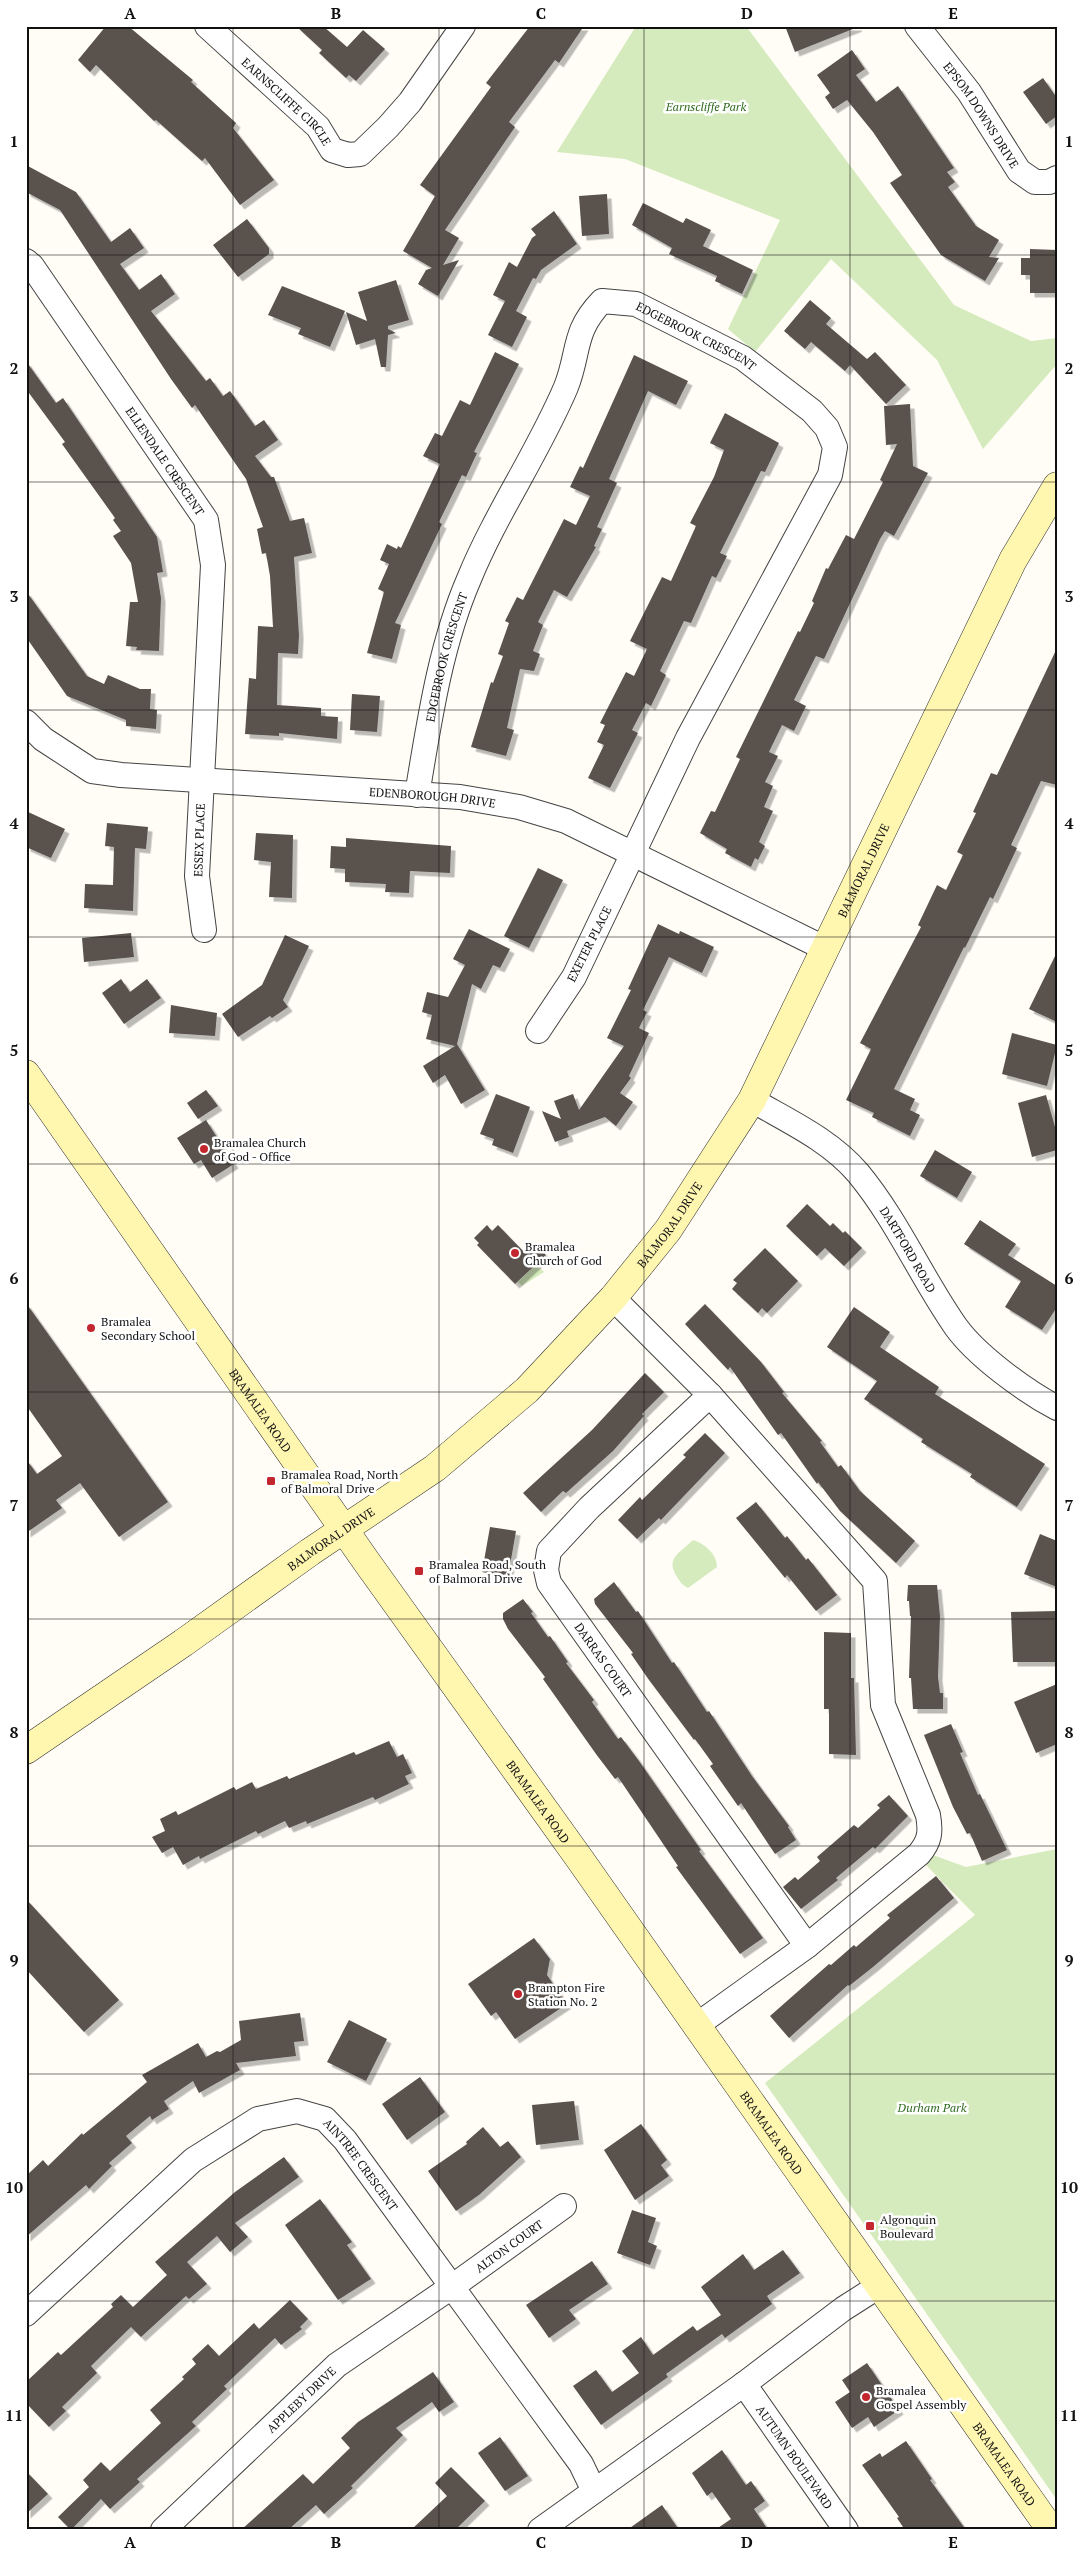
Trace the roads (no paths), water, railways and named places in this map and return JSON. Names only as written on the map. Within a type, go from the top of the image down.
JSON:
[{"type":"main road","name":"BALMORAL DRIVE","points":[[26,1750],[168,1654],[344,1529],[435,1468],[520,1396],[613,1298],[668,1230],[752,1100],[1013,560],[1044,504],[1057,486]]},
{"type":"main road","name":"BRAMALEA ROAD","points":[[26,1074],[344,1529],[697,2025],[1051,2530]]},
{"type":"street","name":"EARNSCLIFFE CIRCLE","points":[[207,26],[318,127],[332,150],[348,156],[360,154],[388,127],[410,102],[463,26]]},
{"type":"street","name":"EPSOM DOWNS DRIVE","points":[[917,26],[969,92],[1020,171],[1035,182],[1050,182],[1057,178]]},
{"type":"street","name":"ELLENDALE CRESCENT","points":[[26,261],[32,266],[206,520],[212,565],[201,781]]},
{"type":"street","name":"EDGEBROOK CRESCENT","points":[[417,795],[453,618],[469,577],[566,385],[577,343],[587,316],[602,301],[636,304],[743,358],[812,411],[826,428],[835,447],[830,475],[688,738],[634,853]]},
{"type":"street","name":"EDENBOROUGH DRIVE","points":[[26,722],[43,738],[92,770],[121,775],[201,781],[460,797],[519,807],[566,821],[824,948]]},
{"type":"street","name":"ESSEX PLACE","points":[[201,781],[197,876],[204,930]]},
{"type":"street","name":"EXETER PLACE","points":[[538,1031],[574,977],[634,853]]},
{"type":"street","name":"DARTFORD ROAD","points":[[752,1100],[829,1146],[856,1171],[883,1205],[957,1328],[997,1367],[1057,1408]]},
{"type":"street","points":[[613,1298],[710,1395],[875,1581],[883,1705],[928,1815],[930,1830],[928,1844],[919,1854],[807,1946],[697,2025]]},
{"type":"street","name":"DARRAS COURT","points":[[710,1395],[589,1508],[549,1550],[546,1570],[549,1583],[807,1946]]},
{"type":"street","name":"AINTREE CRESCENT","points":[[26,2314],[193,2160],[258,2119],[297,2111],[325,2119],[345,2140],[453,2286],[580,2464],[594,2491]]},
{"type":"street","name":"ALTON COURT","points":[[453,2286],[564,2206]]},
{"type":"street","name":"APPLEBY DRIVE","points":[[163,2530],[337,2365],[453,2286]]},
{"type":"street","points":[[540,2530],[744,2384],[843,2309],[879,2286]]},
{"type":"street","name":"AUTUMN BOULEVARD","points":[[744,2384],[846,2530]]},
{"type":"place","name":"Bramalea Church of God - Office","points":[[204,1149]]},
{"type":"place","name":"Bramalea Church of God","points":[[515,1253]]},
{"type":"place","name":"Bramalea Secondary School","points":[[91,1328]]},
{"type":"place","name":"Bramalea Road, North of Balmoral Drive","points":[[271,1481]]},
{"type":"place","name":"Bramalea Road, South of Balmoral Drive","points":[[419,1571]]},
{"type":"place","name":"Brampton Fire Station No. 2","points":[[518,1994]]},
{"type":"place","name":"Algonquin Boulevard","points":[[870,2226]]},
{"type":"place","name":"Bramalea Gospel Assembly","points":[[866,2397]]},
{"type":"park label","name":"Earnscliffe Park","points":[[706,106]]},
{"type":"park label","name":"Durham Park","points":[[932,2107]]}]
